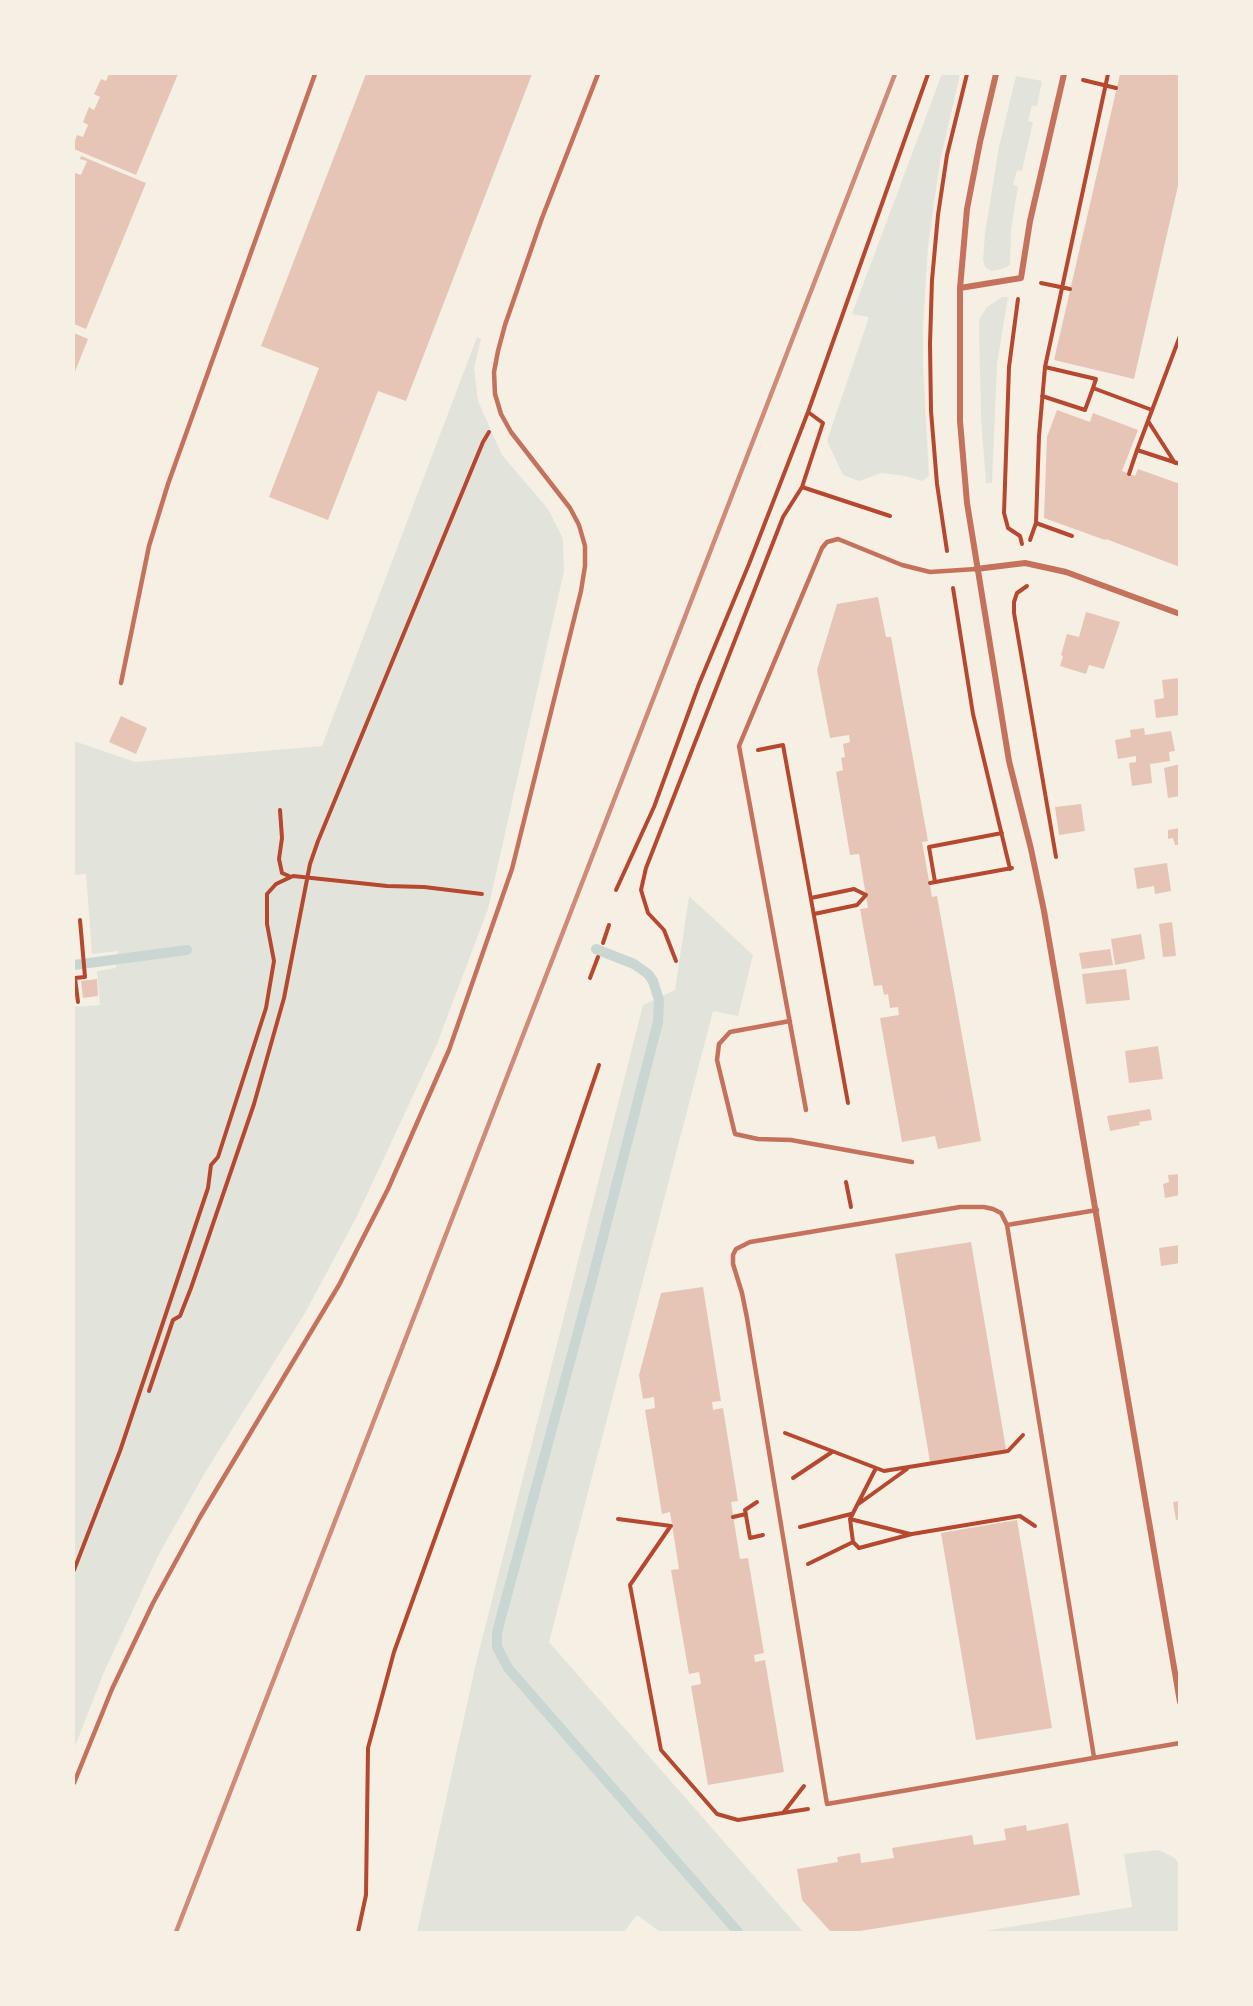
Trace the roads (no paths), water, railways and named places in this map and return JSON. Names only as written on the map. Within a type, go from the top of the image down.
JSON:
[{"type":"street","points":[[996,74],[967,209],[960,288],[960,421],[967,503],[1009,761],[1044,911],[1179,1702]]},
{"type":"street","points":[[960,288],[1022,279],[1030,221],[1064,74]]},
{"type":"street","points":[[976,569],[1025,563],[1066,572],[1179,614]]},
{"type":"lane","points":[[121,683],[149,546],[168,484],[315,74]]},
{"type":"lane","points":[[74,1783],[112,1689],[153,1603],[206,1507],[339,1285],[388,1188],[449,1050],[504,897],[525,823],[581,591],[585,546],[579,525],[570,508],[501,414],[495,394],[494,372],[498,351],[542,218],[598,74]]},
{"type":"lane","points":[[806,1110],[739,746],[822,548],[827,542],[838,539],[902,565],[930,572],[976,569]]},
{"type":"lane","points":[[790,1021],[730,1032],[719,1044],[717,1060],[735,1134],[758,1139],[791,1140],[912,1162]]},
{"type":"lane","points":[[1094,1757],[1007,1225],[1001,1213],[984,1207],[960,1207],[750,1242],[736,1249],[733,1264],[742,1293],[827,1804],[1179,1743]]},
{"type":"lane","points":[[1007,1225],[1096,1210]]},
{"type":"waterway","points":[[596,949],[634,964],[648,974],[653,981],[659,1000],[658,1022],[592,1280],[500,1621],[497,1647],[508,1668],[738,1932]]},
{"type":"waterway","points":[[74,965],[187,950]]},
{"type":"railway","points":[[176,1932],[895,74]]}]
